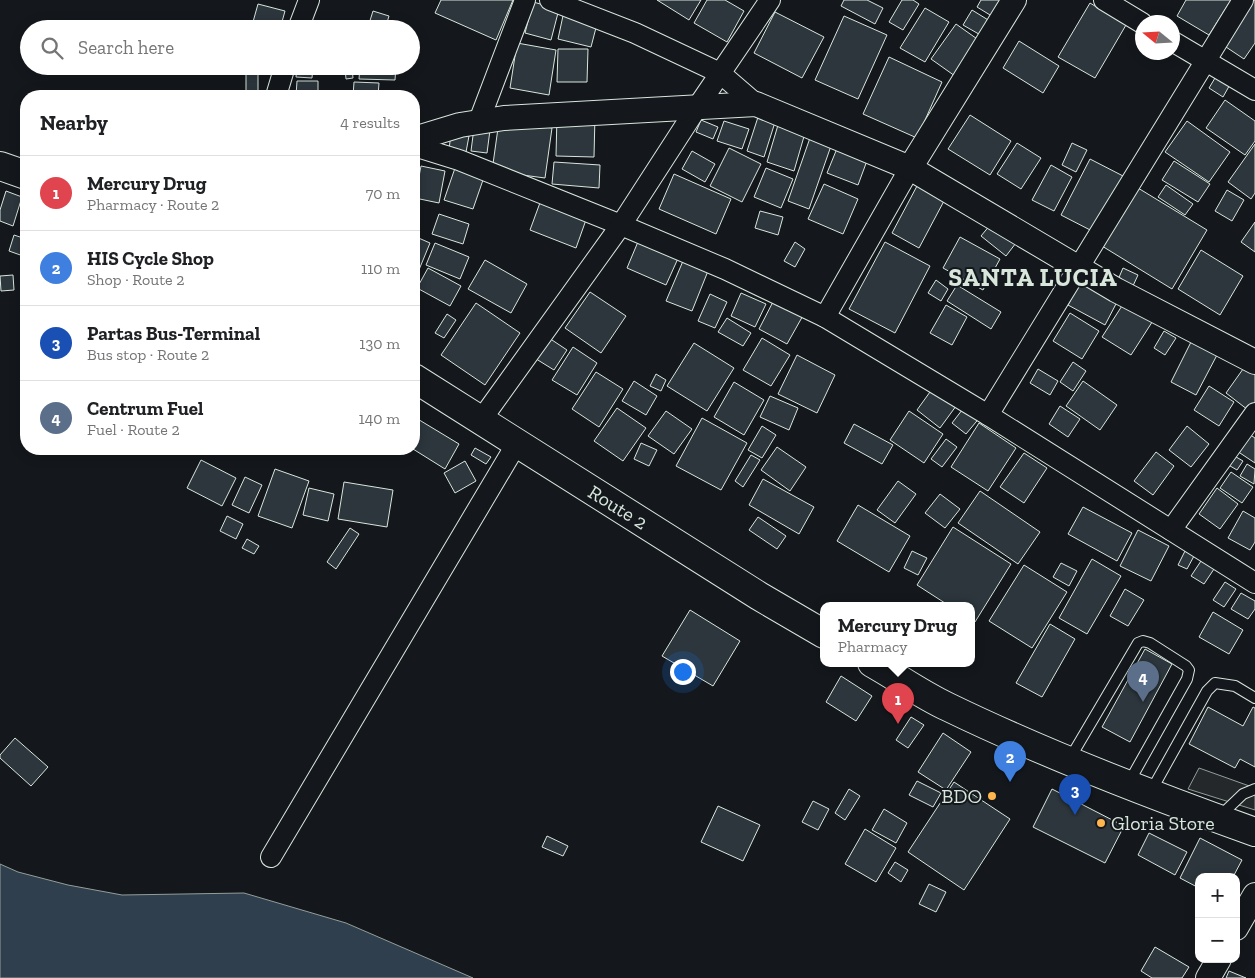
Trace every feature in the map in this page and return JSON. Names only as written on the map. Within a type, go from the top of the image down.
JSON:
[{"type":"highway","points":[[0,166],[20,173]]},
{"type":"highway","name":"Route 2","points":[[420,382],[820,632]]},
{"type":"highway","points":[[879,667],[946,707],[1069,761],[1138,790],[1255,832]]},
{"type":"street","points":[[301,20],[309,0]]},
{"type":"street","points":[[479,121],[525,0]]},
{"type":"street","points":[[550,0],[636,33],[720,72],[756,104],[910,168],[1116,290],[1255,362]]},
{"type":"street","points":[[480,420],[622,225],[720,72],[770,0]]},
{"type":"street","points":[[825,317],[910,168],[1014,0]]},
{"type":"street","points":[[1104,0],[1135,19]]},
{"type":"street","points":[[988,415],[1243,0]]},
{"type":"street","points":[[1180,46],[1255,90]]},
{"type":"street","points":[[278,90],[282,75]]},
{"type":"street","points":[[420,138],[479,121],[579,112],[696,109],[756,104]]},
{"type":"street","points":[[420,148],[460,160],[622,225],[725,269],[825,317],[988,415],[1255,583]]},
{"type":"street","points":[[1171,530],[1255,413]]},
{"type":"street","points":[[271,857],[517,443]]},
{"type":"street","points":[[1240,921],[1255,895]]},
{"type":"street","points":[[1208,978],[1217,963]]},
{"type":"lane","points":[[1069,761],[1138,644],[1143,641],[1150,643],[1186,666],[1189,670],[1187,679],[1138,790]]},
{"type":"lane","points":[[1138,790],[1215,683],[1235,686],[1255,698]]},
{"type":"lane","points":[[1218,819],[1243,794],[1255,789]]},
{"type":"shaded area","points":[[1199,768],[1255,788],[1255,810],[1188,789]]},
{"type":"water","points":[[0,864],[18,872],[68,885],[122,895],[244,893],[346,923],[473,978],[0,978]]},
{"type":"building","points":[[441,0],[513,0],[496,40],[435,13]]},
{"type":"building","points":[[657,0],[701,0],[689,20]]},
{"type":"building","points":[[707,0],[725,0],[744,11],[727,42],[694,23]]},
{"type":"building","points":[[844,0],[867,0],[883,8],[875,24],[841,6]]},
{"type":"building","points":[[902,0],[913,0],[919,4],[903,30],[889,22]]},
{"type":"building","points":[[981,0],[1005,0],[995,18],[977,7]]},
{"type":"building","points":[[1186,0],[1231,0],[1209,35],[1178,15]]},
{"type":"building","points":[[1252,0],[1255,0],[1255,43],[1244,59],[1223,45]]},
{"type":"building","points":[[533,2],[559,9],[551,40],[525,33]]},
{"type":"building","points":[[1090,3],[1126,25],[1095,78],[1058,57]]},
{"type":"building","points":[[258,4],[285,11],[282,20],[254,20]]},
{"type":"building","points":[[925,8],[949,22],[925,62],[900,48]]},
{"type":"building","points":[[972,10],[993,23],[984,37],[963,25]]},
{"type":"building","points":[[373,11],[389,16],[388,20],[370,20]]},
{"type":"building","points":[[564,11],[598,20],[591,47],[558,39]]},
{"type":"building","points":[[775,12],[824,37],[802,78],[754,53]]},
{"type":"building","points":[[844,16],[887,35],[858,99],[815,80]]},
{"type":"building","points":[[956,24],[980,41],[955,76],[931,59]]},
{"type":"building","points":[[1019,41],[1059,66],[1043,93],[1003,68]]},
{"type":"building","points":[[517,43],[556,50],[549,95],[510,88]]},
{"type":"building","points":[[558,49],[588,49],[587,82],[557,82]]},
{"type":"building","points":[[889,57],[942,82],[917,138],[863,114]]},
{"type":"building","points":[[1218,73],[1232,81],[1223,97],[1209,88]]},
{"type":"building","points":[[246,75],[258,75],[258,90],[246,90]]},
{"type":"building","points":[[296,75],[312,75],[312,78],[296,77]]},
{"type":"building","points":[[346,75],[353,75],[353,78],[346,79]]},
{"type":"building","points":[[359,75],[395,75],[395,80],[359,79]]},
{"type":"building","points":[[297,81],[318,81],[318,90],[296,90]]},
{"type":"building","points":[[354,82],[379,83],[378,90],[353,90]]},
{"type":"building","points":[[1225,100],[1255,121],[1255,141],[1245,155],[1206,128]]},
{"type":"building","points":[[759,114],[776,119],[764,157],[747,151]]},
{"type":"building","points":[[557,115],[595,115],[594,157],[556,156]]},
{"type":"building","points":[[970,115],[1011,141],[990,175],[948,149]]},
{"type":"building","points":[[701,120],[718,127],[713,139],[696,132]]},
{"type":"building","points":[[499,121],[552,128],[545,178],[492,171]]},
{"type":"building","points":[[724,121],[749,129],[742,149],[717,141]]},
{"type":"building","points":[[1187,121],[1230,152],[1209,182],[1165,152]]},
{"type":"building","points":[[778,125],[805,133],[794,171],[767,162]]},
{"type":"building","points":[[474,128],[490,130],[487,153],[471,151]]},
{"type":"building","points":[[451,133],[469,136],[466,152],[449,150]]},
{"type":"building","points":[[811,135],[832,143],[809,209],[788,201]]},
{"type":"building","points":[[1017,143],[1041,158],[1021,189],[997,174]]},
{"type":"building","points":[[1072,143],[1087,150],[1076,172],[1062,165]]},
{"type":"building","points":[[1255,144],[1255,193],[1251,199],[1228,182]]},
{"type":"building","points":[[838,146],[868,158],[858,185],[827,173]]},
{"type":"building","points":[[729,148],[761,164],[742,202],[710,186]]},
{"type":"building","points":[[692,151],[715,164],[705,182],[682,169]]},
{"type":"building","points":[[1090,159],[1125,177],[1096,233],[1061,215]]},
{"type":"building","points":[[1174,161],[1210,184],[1198,202],[1162,180]]},
{"type":"building","points":[[554,162],[600,165],[599,188],[552,184]]},
{"type":"building","points":[[1051,165],[1072,177],[1054,211],[1032,200]]},
{"type":"building","points":[[421,166],[445,171],[439,203],[420,199]]},
{"type":"building","points":[[455,168],[484,177],[473,209],[444,200]]},
{"type":"building","points":[[766,168],[793,179],[781,208],[754,197]]},
{"type":"building","points":[[674,174],[731,199],[716,234],[659,209]]},
{"type":"building","points":[[824,184],[858,199],[843,234],[808,219]]},
{"type":"building","points":[[1166,185],[1193,204],[1185,215],[1158,197]]},
{"type":"building","points":[[917,186],[944,201],[919,248],[892,233]]},
{"type":"building","points":[[1138,188],[1207,230],[1172,289],[1102,246]]},
{"type":"building","points":[[1227,190],[1244,200],[1232,221],[1215,211]]},
{"type":"building","points":[[6,191],[20,196],[20,203],[13,226],[0,221],[0,210]]},
{"type":"building","points":[[541,200],[587,217],[576,248],[530,230]]},
{"type":"building","points":[[760,211],[783,217],[778,235],[755,228]]},
{"type":"building","points":[[439,214],[469,224],[463,244],[432,234]]},
{"type":"building","points":[[995,219],[1019,239],[1006,256],[981,236]]},
{"type":"building","points":[[1255,222],[1255,252],[1241,242]]},
{"type":"building","points":[[14,235],[20,237],[20,255],[9,251]]},
{"type":"building","points":[[640,237],[680,254],[666,285],[627,268]]},
{"type":"building","points":[[960,237],[1000,259],[983,290],[943,268]]},
{"type":"building","points":[[420,239],[430,243],[420,267]]},
{"type":"building","points":[[795,242],[805,249],[795,267],[784,261]]},
{"type":"building","points":[[885,242],[930,266],[895,333],[849,309]]},
{"type":"building","points":[[435,243],[469,257],[460,279],[426,265]]},
{"type":"building","points":[[1201,250],[1243,276],[1220,315],[1178,289]]},
{"type":"building","points":[[485,260],[527,284],[511,313],[468,289]]},
{"type":"building","points":[[683,261],[708,271],[692,311],[666,301]]},
{"type":"building","points":[[428,268],[461,286],[450,306],[420,290],[420,283]]},
{"type":"building","points":[[1123,268],[1138,275],[1132,288],[1117,282]]},
{"type":"building","points":[[13,275],[14,290],[1,291],[0,276]]},
{"type":"building","points":[[936,280],[948,289],[941,301],[928,293]]},
{"type":"building","points":[[1080,282],[1117,302],[1105,325],[1068,305]]},
{"type":"building","points":[[957,285],[1001,312],[991,329],[947,301]]},
{"type":"building","points":[[590,292],[626,316],[601,353],[565,328]]},
{"type":"building","points":[[741,293],[766,304],[755,327],[731,316]]},
{"type":"building","points":[[710,294],[727,302],[715,328],[698,321]]},
{"type":"building","points":[[776,296],[805,312],[787,344],[759,329]]},
{"type":"building","points":[[1127,298],[1156,316],[1131,355],[1102,337]]},
{"type":"building","points":[[476,303],[520,333],[485,385],[441,355]]},
{"type":"building","points":[[946,305],[967,317],[952,345],[930,333]]},
{"type":"building","points":[[1070,313],[1099,331],[1082,359],[1053,341]]},
{"type":"building","points":[[447,314],[456,320],[444,338],[435,333]]},
{"type":"building","points":[[727,318],[751,333],[743,346],[718,332]]},
{"type":"building","points":[[1164,331],[1176,338],[1165,355],[1154,348]]},
{"type":"building","points":[[546,336],[567,350],[554,370],[533,357]]},
{"type":"building","points":[[762,338],[790,355],[771,386],[743,370]]},
{"type":"building","points":[[1191,342],[1217,355],[1196,395],[1171,382]]},
{"type":"building","points":[[694,343],[734,368],[707,411],[667,386]]},
{"type":"building","points":[[573,347],[597,363],[577,395],[552,380]]},
{"type":"building","points":[[797,355],[835,375],[817,413],[778,394]]},
{"type":"building","points":[[1073,362],[1086,371],[1073,391],[1060,382]]},
{"type":"building","points":[[1248,362],[1255,367],[1255,409],[1252,413],[1226,393]]},
{"type":"building","points":[[1038,369],[1058,381],[1050,395],[1030,383]]},
{"type":"building","points":[[596,372],[623,389],[599,427],[572,409]]},
{"type":"building","points":[[656,374],[666,380],[661,391],[650,386]]},
{"type":"building","points":[[634,381],[657,396],[646,415],[622,401]]},
{"type":"building","points":[[1083,381],[1117,405],[1100,430],[1066,406]]},
{"type":"building","points":[[734,382],[764,400],[744,435],[714,417]]},
{"type":"building","points":[[935,385],[959,402],[940,428],[917,410]]},
{"type":"building","points":[[1209,386],[1234,402],[1219,426],[1194,410]]},
{"type":"building","points":[[770,396],[798,408],[789,430],[760,417]]},
{"type":"building","points":[[966,405],[981,416],[966,434],[952,423]]},
{"type":"building","points":[[1060,406],[1080,419],[1068,437],[1049,424]]},
{"type":"building","points":[[617,408],[646,428],[623,461],[594,441]]},
{"type":"building","points":[[666,411],[692,429],[674,454],[648,436]]},
{"type":"building","points":[[909,411],[943,434],[924,463],[890,440]]},
{"type":"building","points":[[702,418],[747,443],[721,490],[676,466]]},
{"type":"building","points":[[420,420],[459,444],[445,469],[420,453]]},
{"type":"building","points":[[979,423],[1016,448],[988,491],[951,467]]},
{"type":"building","points":[[854,424],[893,445],[882,464],[844,443]]},
{"type":"building","points":[[762,426],[776,435],[762,458],[748,450]]},
{"type":"building","points":[[1187,426],[1209,444],[1191,467],[1169,450]]},
{"type":"building","points":[[1249,434],[1255,438],[1255,463],[1237,451]]},
{"type":"building","points":[[946,439],[957,447],[942,467],[931,459]]},
{"type":"building","points":[[641,443],[657,450],[649,466],[634,459]]},
{"type":"building","points":[[777,447],[806,467],[790,491],[761,470]]},
{"type":"building","points":[[475,448],[491,457],[486,464],[471,455]]},
{"type":"building","points":[[1156,452],[1174,466],[1153,495],[1134,481]]},
{"type":"building","points":[[1024,453],[1047,468],[1024,503],[1000,487]]},
{"type":"building","points":[[1231,454],[1243,461],[1237,470],[1225,463]]},
{"type":"building","points":[[751,455],[760,460],[743,487],[735,481]]},
{"type":"building","points":[[201,460],[236,478],[222,506],[187,488]]},
{"type":"building","points":[[465,461],[476,481],[455,493],[444,473]]},
{"type":"building","points":[[1247,464],[1255,469],[1254,484],[1240,476]]},
{"type":"building","points":[[275,469],[309,481],[292,528],[258,516]]},
{"type":"building","points":[[1231,472],[1253,487],[1242,503],[1220,488]]},
{"type":"building","points":[[245,477],[262,485],[249,513],[232,505]]},
{"type":"building","points":[[763,479],[814,507],[799,534],[749,505]]},
{"type":"building","points":[[898,481],[916,494],[895,523],[877,510]]},
{"type":"building","points":[[344,482],[393,490],[387,527],[338,519]]},
{"type":"building","points":[[309,488],[334,494],[328,521],[303,515]]},
{"type":"building","points":[[1217,488],[1238,504],[1220,529],[1199,514]]},
{"type":"building","points":[[980,491],[1040,532],[1018,564],[958,523]]},
{"type":"building","points":[[940,494],[960,509],[945,528],[925,513]]},
{"type":"building","points":[[858,505],[910,536],[889,572],[837,541]]},
{"type":"building","points":[[1083,507],[1132,533],[1117,561],[1068,534]]},
{"type":"building","points":[[1243,511],[1255,518],[1255,542],[1250,550],[1228,538]]},
{"type":"building","points":[[227,516],[243,524],[236,539],[220,531]]},
{"type":"building","points":[[758,517],[786,536],[777,549],[749,530]]},
{"type":"building","points":[[953,527],[1011,564],[975,622],[975,602],[943,602],[917,585]]},
{"type":"building","points":[[350,528],[359,534],[336,569],[327,562]]},
{"type":"building","points":[[1138,530],[1169,546],[1151,581],[1120,566]]},
{"type":"building","points":[[247,539],[259,546],[254,554],[242,548]]},
{"type":"building","points":[[912,551],[927,558],[918,575],[904,568]]},
{"type":"building","points":[[1185,551],[1194,556],[1187,569],[1178,565]]},
{"type":"building","points":[[1205,555],[1218,563],[1204,584],[1191,576]]},
{"type":"building","points":[[1092,559],[1121,576],[1087,634],[1059,618]]},
{"type":"building","points":[[1061,563],[1077,571],[1069,586],[1053,577]]},
{"type":"building","points":[[1024,565],[1067,592],[1032,648],[989,621]]},
{"type":"building","points":[[1225,582],[1236,589],[1224,607],[1213,600]]},
{"type":"building","points":[[1125,589],[1144,600],[1128,626],[1110,616]]},
{"type":"building","points":[[1241,593],[1255,601],[1255,609],[1248,619],[1231,609]]},
{"type":"building","points":[[690,610],[740,641],[713,686],[662,656]]},
{"type":"building","points":[[1213,612],[1243,630],[1229,654],[1199,637]]},
{"type":"building","points":[[1050,624],[1075,639],[1042,697],[1016,683]]},
{"type":"building","points":[[1145,649],[1172,664],[1130,742],[1102,727]]},
{"type":"building","points":[[841,676],[872,696],[856,721],[826,702]]},
{"type":"building","points":[[1208,707],[1243,726],[1253,707],[1255,708],[1255,767],[1240,759],[1235,768],[1189,744]]},
{"type":"building","points":[[911,717],[924,725],[908,748],[896,740]]},
{"type":"building","points":[[943,733],[971,752],[946,790],[918,772]]},
{"type":"building","points":[[15,738],[48,767],[31,786],[0,758],[0,755]]},
{"type":"building","points":[[917,781],[941,793],[933,807],[909,795]]},
{"type":"building","points":[[954,782],[1010,819],[964,890],[908,852]]},
{"type":"building","points":[[849,789],[860,796],[845,820],[835,813]]},
{"type":"building","points":[[1052,789],[1124,826],[1105,863],[1033,827]]},
{"type":"building","points":[[813,801],[829,809],[818,830],[802,822]]},
{"type":"building","points":[[718,806],[760,825],[743,861],[701,842]]},
{"type":"building","points":[[884,809],[907,823],[896,843],[872,830]]},
{"type":"building","points":[[865,829],[896,848],[876,882],[845,864]]},
{"type":"building","points":[[1149,833],[1187,852],[1175,875],[1138,855]]},
{"type":"building","points":[[547,836],[568,846],[563,856],[542,847]]},
{"type":"building","points":[[1200,838],[1242,860],[1235,873],[1195,873],[1195,886],[1180,878]]},
{"type":"building","points":[[895,862],[908,870],[901,882],[888,873]]},
{"type":"building","points":[[929,884],[946,892],[936,912],[919,904]]},
{"type":"building","points":[[1155,947],[1189,967],[1182,978],[1152,978],[1141,971]]},
{"type":"building","points":[[1229,971],[1246,978],[1226,978]]},
{"type":"place","name":"Centrum Fuel","points":[[1143,702]]},
{"type":"place","name":"Mercury Drug","points":[[898,724]]},
{"type":"place","name":"HIS Cycle Shop","points":[[1010,782]]},
{"type":"place","name":"BDO","points":[[992,796]]},
{"type":"place","name":"Partas Bus-Terminal","points":[[1075,815]]},
{"type":"place","name":"Gloria Store","points":[[1101,823]]},
{"type":"district","name":"SANTA LUCIA","points":[[1033,277]]}]
